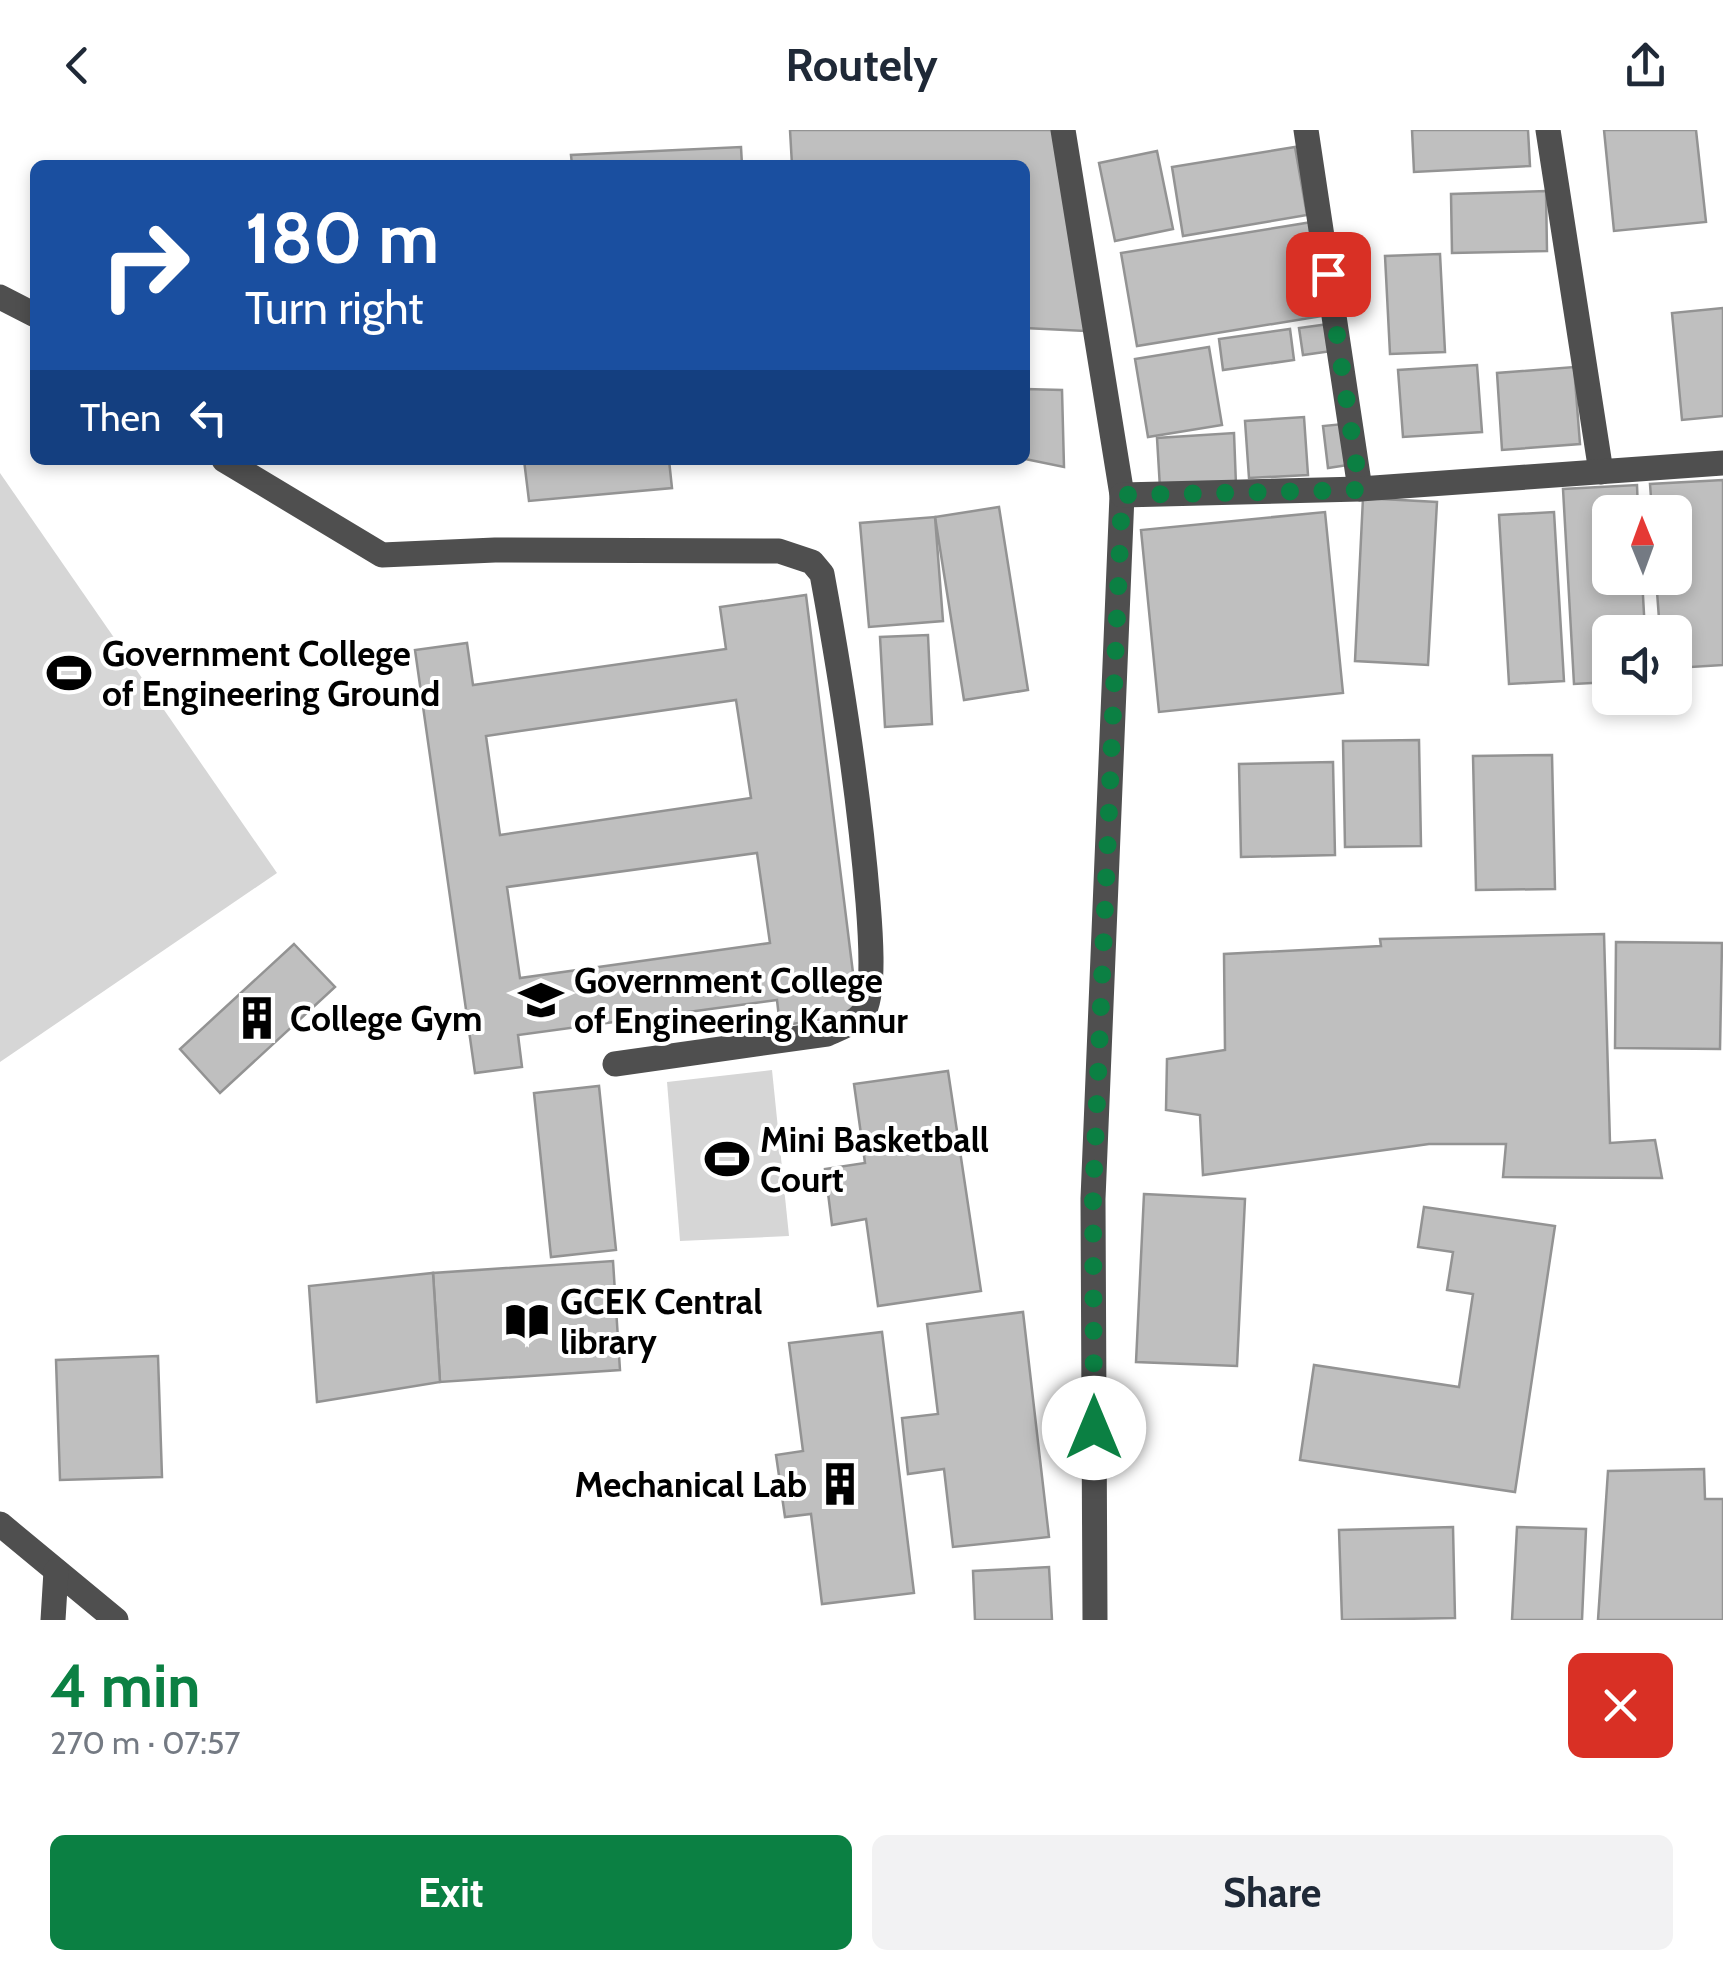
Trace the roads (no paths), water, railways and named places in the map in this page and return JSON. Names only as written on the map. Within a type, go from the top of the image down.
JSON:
[{"type":"street","points":[[1064,130],[1122,495],[1093,1198],[1095,1620]]},
{"type":"street","points":[[1306,130],[1360,490]]},
{"type":"street","points":[[1548,130],[1601,472]]},
{"type":"street","points":[[0,297],[30,312]]},
{"type":"street","points":[[1122,495],[1360,490],[1723,463]]},
{"type":"street","points":[[232,465],[382,555],[495,550],[780,551],[812,562],[822,574],[862,828],[870,926],[865,1010],[854,1022],[827,1034],[615,1064]]},
{"type":"street","points":[[0,1524],[116,1620]]},
{"type":"street","points":[[52,1620],[56,1571]]},
{"type":"place","name":"Government College of Engineering Ground","points":[[69,673]]},
{"type":"place","name":"Government College of Engineering Kannur","points":[[541,1000]]},
{"type":"place","name":"College Gym","points":[[257,1018]]},
{"type":"place","name":"Mini Basketball Court","points":[[727,1159]]},
{"type":"place","name":"GCEK Central library","points":[[527,1321]]},
{"type":"place","name":"Mechanical Lab","points":[[840,1484]]}]
